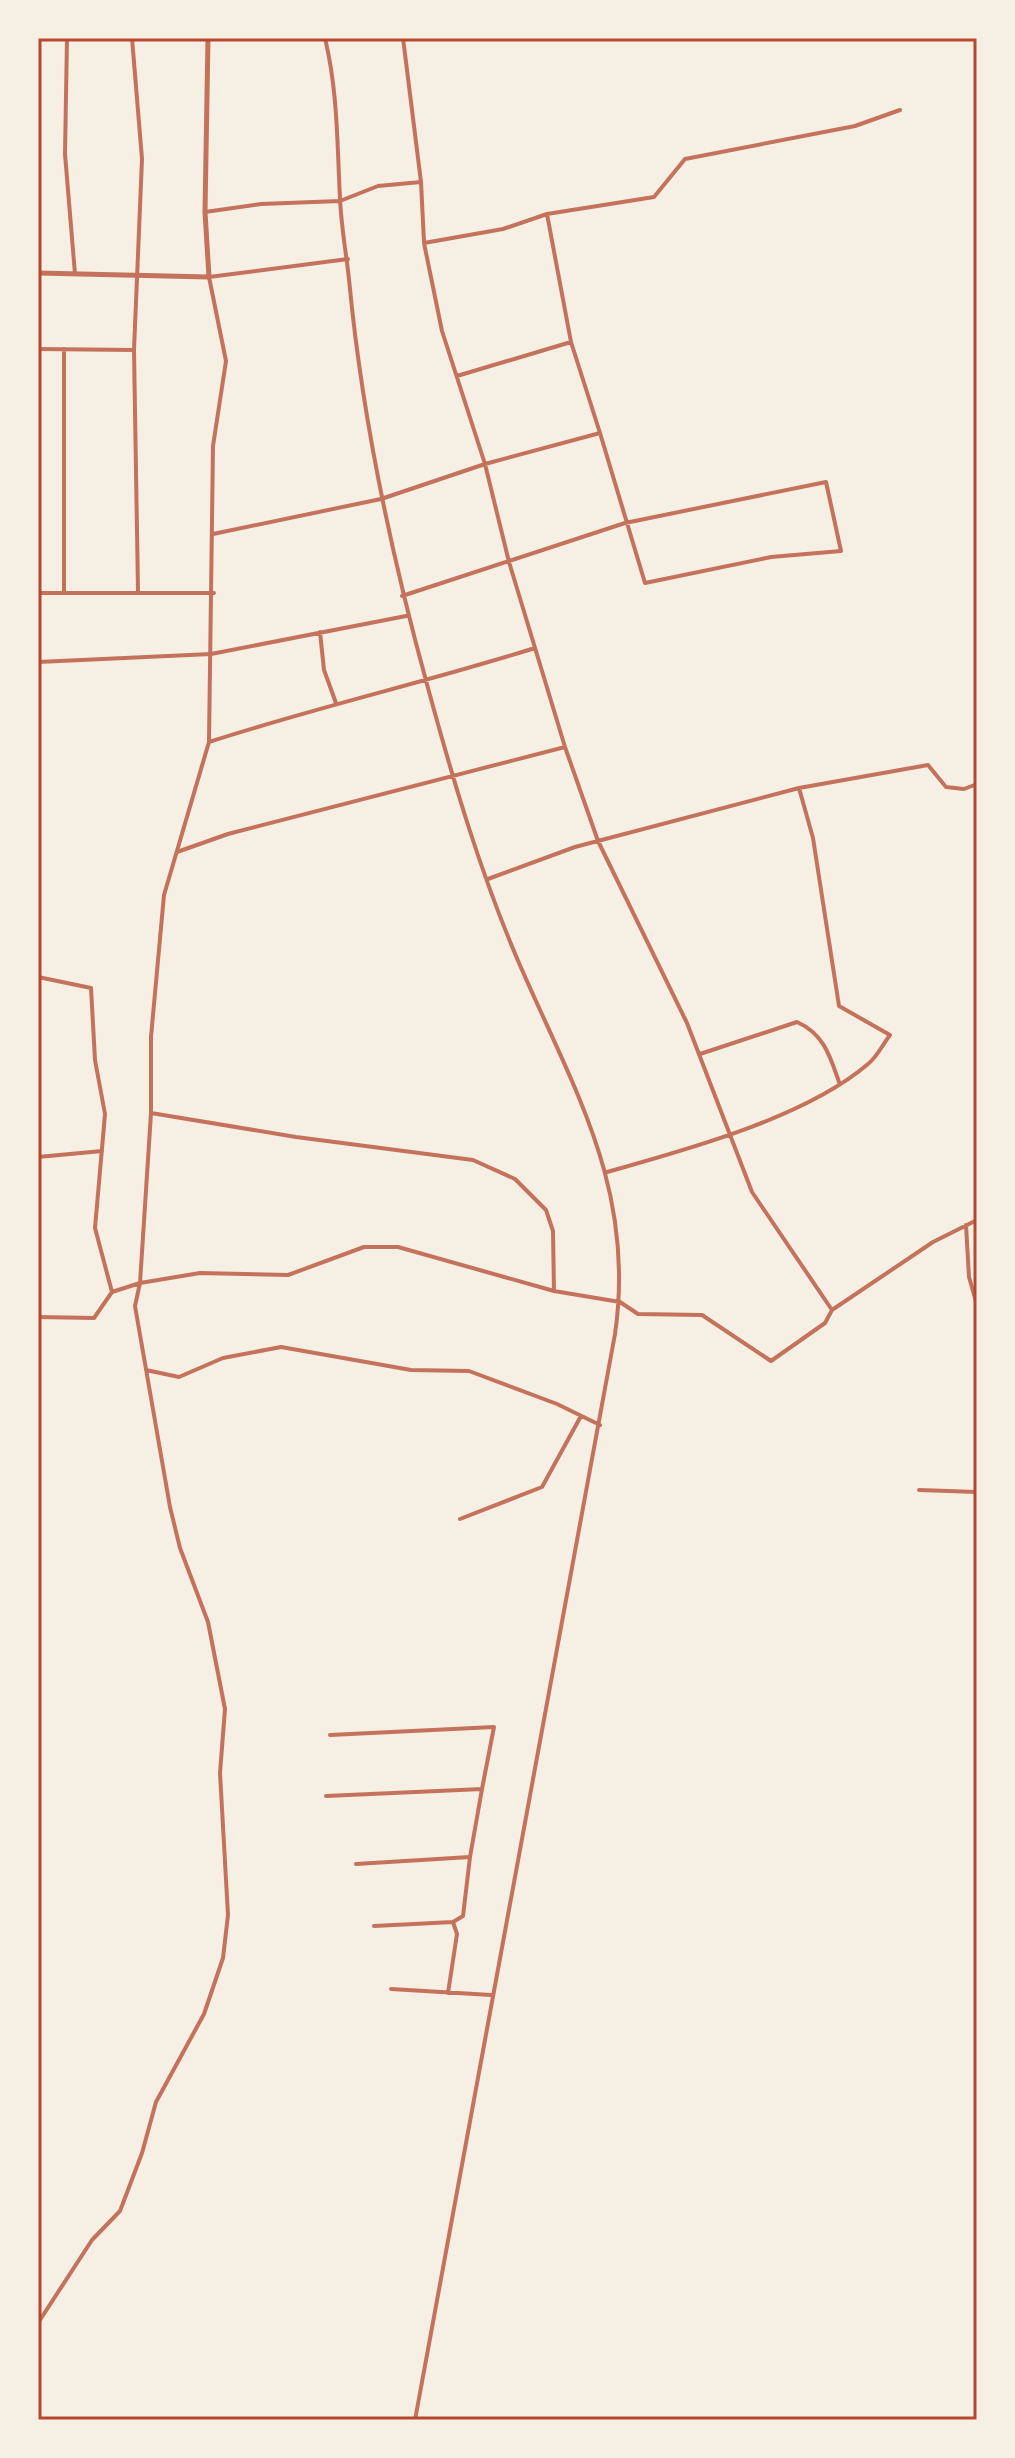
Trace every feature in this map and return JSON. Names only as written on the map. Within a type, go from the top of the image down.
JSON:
[{"type":"street","points":[[67,38],[65,154],[75,274]]},
{"type":"street","points":[[132,38],[142,159],[134,350],[138,591]]},
{"type":"street","points":[[38,2323],[92,2240],[120,2211],[142,2153],[156,2102],[204,2014],[223,1958],[228,1915],[220,1773],[225,1709],[208,1622],[176,1534],[135,1306],[140,1283],[151,1113],[151,1037],[164,895],[209,742],[214,593],[213,446],[226,361],[209,277],[205,212],[208,38]]},
{"type":"street","points":[[325,38],[340,137],[340,201],[381,499],[406,616],[451,775],[516,957],[595,1136],[607,1172],[620,1240],[620,1302],[600,1425],[491,1995],[415,2420]]},
{"type":"street","points":[[403,38],[421,182],[424,243],[442,331],[485,464],[509,562],[565,747],[598,841],[700,1054],[752,1192],[832,1310]]},
{"type":"street","points":[[424,243],[503,229],[547,214],[654,197],[685,159],[855,126],[900,110]]},
{"type":"street","points":[[205,212],[261,204],[340,201],[378,186],[421,182]]},
{"type":"street","points":[[402,596],[625,523],[826,482],[841,551],[771,557],[645,583],[625,523],[571,342],[547,214]]},
{"type":"street","points":[[38,273],[209,277],[348,259]]},
{"type":"street","points":[[457,376],[571,342]]},
{"type":"street","points":[[38,349],[134,350]]},
{"type":"street","points":[[64,349],[64,592]]},
{"type":"street","points":[[213,534],[381,499],[485,464],[600,433]]},
{"type":"street","points":[[38,593],[214,593]]},
{"type":"street","points":[[38,662],[211,654],[406,616]]},
{"type":"street","points":[[320,631],[324,670],[336,703]]},
{"type":"street","points":[[209,742],[336,703],[426,683],[535,648]]},
{"type":"street","points":[[177,852],[228,834],[565,747]]},
{"type":"street","points":[[488,879],[598,841],[799,788],[928,765],[946,787],[964,789],[977,784]]},
{"type":"street","points":[[607,1172],[730,1135],[810,1099],[869,1064],[890,1035],[839,1006],[813,838],[799,788]]},
{"type":"street","points":[[38,977],[91,988],[95,1060],[105,1114],[95,1228],[112,1292]]},
{"type":"street","points":[[700,1054],[797,1022],[815,1030],[830,1055],[839,1082]]},
{"type":"street","points":[[151,1113],[296,1137],[473,1160],[515,1179],[546,1210],[553,1231],[554,1291]]},
{"type":"street","points":[[38,1157],[102,1151]]},
{"type":"street","points":[[38,1317],[94,1318],[112,1292],[140,1283],[200,1273],[288,1275],[364,1247],[398,1247],[554,1291],[620,1302],[638,1314],[702,1315],[771,1361],[825,1323],[832,1310],[933,1242],[977,1220]]},
{"type":"street","points":[[966,1225],[969,1277],[977,1305]]},
{"type":"street","points":[[146,1370],[179,1377],[223,1358],[281,1347],[411,1370],[469,1371],[600,1425]]},
{"type":"street","points":[[460,1519],[542,1487],[581,1416]]},
{"type":"street","points":[[919,1490],[977,1492]]},
{"type":"street","points":[[330,1735],[494,1727],[470,1857],[463,1916],[453,1922],[374,1926]]},
{"type":"street","points":[[326,1796],[482,1789]]},
{"type":"street","points":[[356,1864],[470,1857]]},
{"type":"street","points":[[448,1993],[457,1934],[453,1922]]},
{"type":"street","points":[[391,1989],[491,1995]]}]
